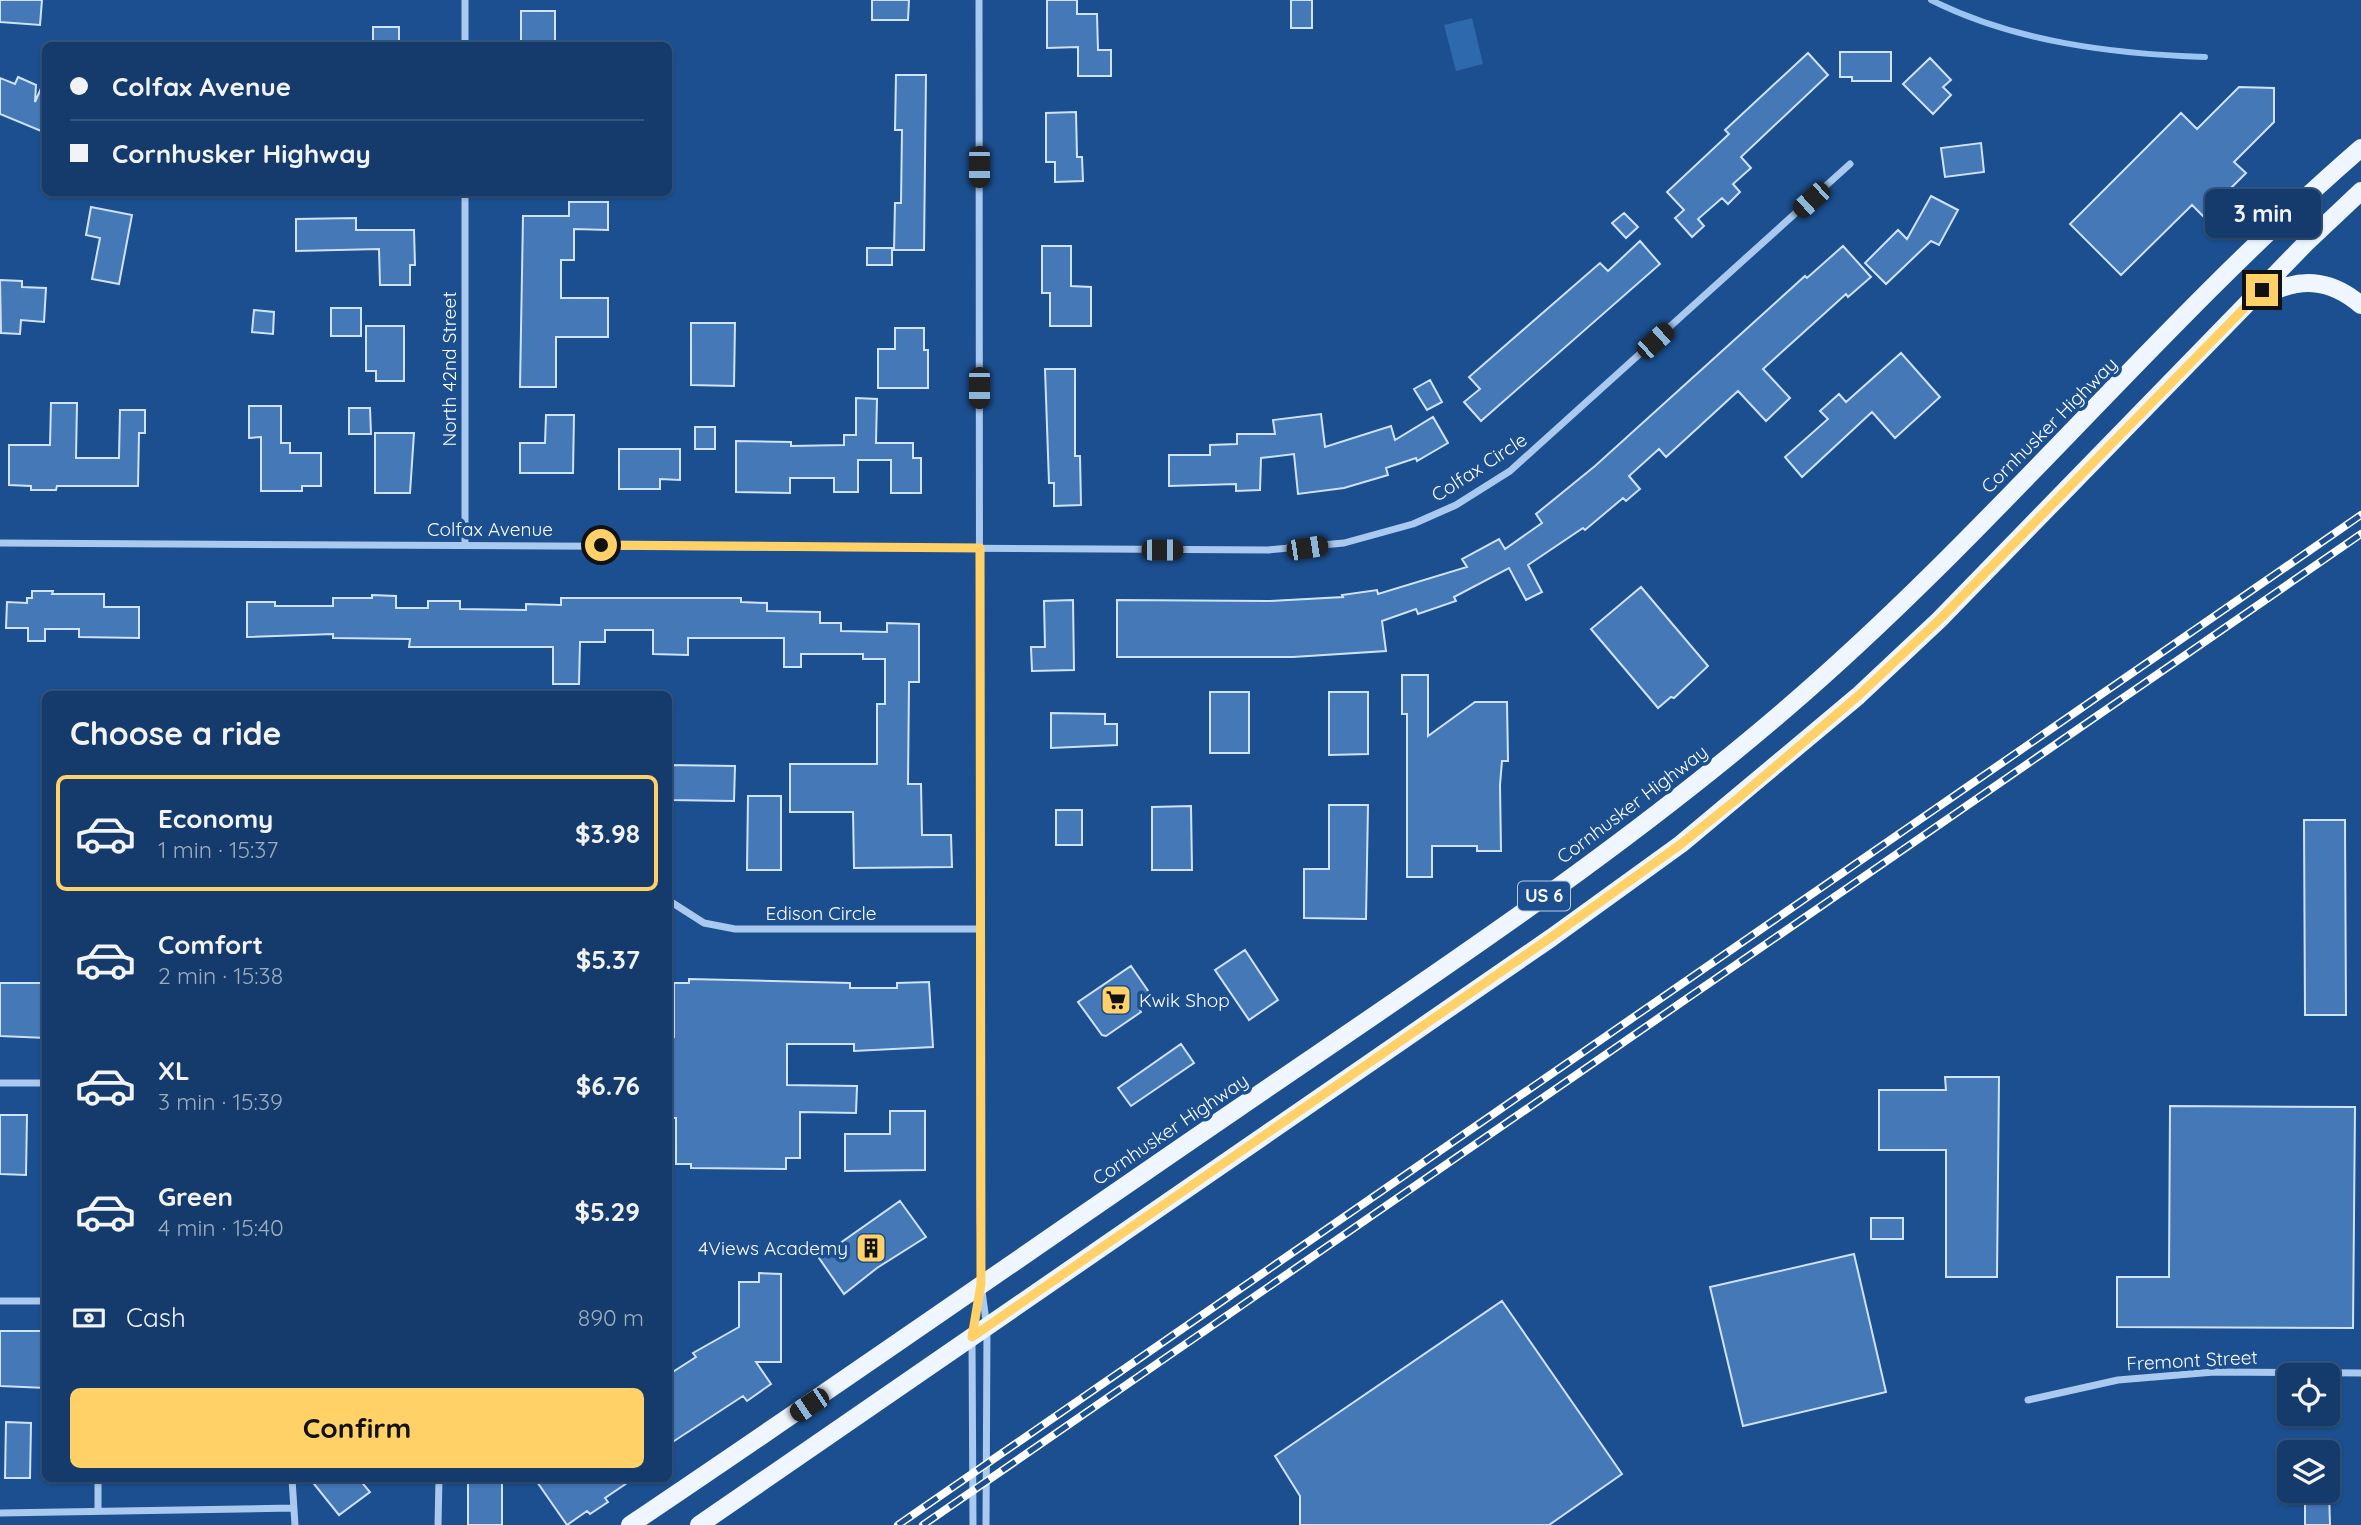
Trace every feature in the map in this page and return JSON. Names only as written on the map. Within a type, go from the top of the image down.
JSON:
[{"type":"main road","name":"Cornhusker Highway","points":[[631,1525],[1552,890],[1690,788],[1855,646],[2046,458],[2244,257],[2361,148]]},
{"type":"main road","name":"US 6","points":[[699,1525],[1550,938],[1681,844],[1858,696],[1939,620],[2306,243],[2361,191]]},
{"type":"main road","points":[[2250,303],[2284,285],[2316,282],[2339,289],[2361,305]]},
{"type":"street","points":[[465,0],[465,42]]},
{"type":"street","points":[[972,1525],[981,1284],[979,0]]},
{"type":"street","name":"Colfax Circle","points":[[980,548],[1307,548],[1368,537],[1435,516],[1488,485],[1538,448],[1850,164]]},
{"type":"street","name":"North 42nd Street","points":[[465,196],[465,545]]},
{"type":"street","name":"Colfax Avenue","points":[[0,543],[980,548]]},
{"type":"street","name":"Edison Circle","points":[[672,903],[704,923],[735,929],[980,929]]},
{"type":"street","points":[[0,1083],[42,1083]]},
{"type":"street","points":[[981,1284],[986,1525]]},
{"type":"street","points":[[0,1301],[42,1301]]},
{"type":"street","name":"Fremont Street","points":[[2028,1401],[2118,1380],[2214,1372],[2361,1373]]},
{"type":"street","points":[[98,1482],[98,1510]]},
{"type":"street","points":[[292,1482],[295,1525]]},
{"type":"street","points":[[438,1525],[439,1482]]},
{"type":"street","points":[[0,1513],[293,1508]]},
{"type":"shaded area","points":[[1472,18],[1483,64],[1456,71],[1444,25]]},
{"type":"building","points":[[0,0],[42,0],[40,25],[0,22]]},
{"type":"building","points":[[872,0],[909,0],[908,20],[872,20]]},
{"type":"building","points":[[1047,0],[1077,0],[1077,14],[1097,14],[1098,50],[1111,50],[1111,76],[1078,76],[1078,47],[1047,48]]},
{"type":"building","points":[[1291,0],[1312,0],[1312,28],[1291,28]]},
{"type":"building","points":[[521,11],[555,11],[555,42],[521,42]]},
{"type":"building","points":[[373,27],[399,27],[399,42],[373,42]]},
{"type":"building","points":[[1840,52],[1891,52],[1891,81],[1852,81],[1852,77],[1840,77]]},
{"type":"building","points":[[1808,53],[1828,75],[1741,157],[1751,168],[1733,184],[1740,192],[1728,204],[1722,198],[1698,219],[1704,226],[1692,237],[1675,218],[1684,210],[1667,192],[1729,134],[1725,130]]},
{"type":"building","points":[[1930,58],[1951,80],[1943,87],[1951,95],[1933,114],[1903,84]]},
{"type":"building","points":[[896,75],[926,75],[924,250],[894,250],[895,203],[901,203],[902,130],[895,130]]},
{"type":"building","points":[[18,77],[36,85],[35,102],[42,86],[42,131],[0,114],[0,78],[15,84]]},
{"type":"building","points":[[2239,87],[2274,88],[2274,122],[2234,162],[2246,173],[2203,216],[2192,205],[2121,275],[2070,224],[2181,113],[2197,129]]},
{"type":"building","points":[[1076,112],[1077,157],[1082,157],[1083,181],[1055,182],[1055,162],[1046,162],[1046,113]]},
{"type":"building","points":[[1981,143],[1984,172],[1945,177],[1941,148]]},
{"type":"building","points":[[1931,196],[1958,210],[1939,245],[1931,241],[1886,284],[1865,263],[1898,230],[1907,239]]},
{"type":"building","points":[[569,202],[608,202],[608,230],[574,229],[574,260],[561,260],[561,298],[608,298],[608,337],[556,337],[556,387],[520,387],[523,216],[569,216]]},
{"type":"building","points":[[91,207],[132,215],[119,284],[92,279],[100,238],[86,235]]},
{"type":"building","points":[[1624,213],[1638,227],[1626,238],[1612,223]]},
{"type":"building","points":[[356,218],[356,230],[414,230],[415,265],[410,265],[410,285],[380,285],[379,249],[296,251],[296,219]]},
{"type":"building","points":[[1640,241],[1660,264],[1481,421],[1464,402],[1480,389],[1469,377],[1600,263],[1608,271]]},
{"type":"building","points":[[1042,246],[1071,246],[1071,286],[1091,287],[1091,326],[1050,326],[1050,293],[1042,293]]},
{"type":"building","points":[[1843,246],[1871,277],[1848,297],[1846,294],[1763,369],[1790,398],[1766,421],[1738,391],[1666,457],[1659,449],[1629,476],[1640,489],[1626,501],[1623,498],[1585,530],[1583,528],[1528,565],[1542,592],[1526,600],[1509,568],[1454,597],[1456,601],[1418,614],[1416,609],[1382,621],[1386,651],[1293,657],[1117,657],[1117,600],[1268,601],[1343,597],[1342,595],[1377,590],[1378,594],[1467,567],[1462,559],[1499,539],[1505,549],[1542,523],[1536,514],[1595,466],[1805,276],[1807,278]]},
{"type":"building","points":[[867,248],[892,248],[892,265],[867,265]]},
{"type":"building","points":[[0,280],[22,281],[22,287],[46,288],[44,322],[21,320],[20,334],[1,333]]},
{"type":"building","points":[[331,308],[361,308],[361,336],[331,336]]},
{"type":"building","points":[[254,310],[274,312],[273,334],[252,332]]},
{"type":"building","points":[[691,323],[735,323],[734,386],[691,385]]},
{"type":"building","points":[[366,326],[404,326],[404,381],[376,381],[376,371],[366,371]]},
{"type":"building","points":[[895,328],[924,328],[924,350],[928,350],[928,388],[878,388],[878,349],[895,349]]},
{"type":"building","points":[[1901,353],[1940,397],[1895,438],[1872,412],[1802,477],[1785,457],[1828,419],[1820,411],[1839,394],[1846,402]]},
{"type":"building","points":[[1045,369],[1075,369],[1075,456],[1080,456],[1081,505],[1054,506],[1054,483],[1049,483]]},
{"type":"building","points":[[1430,380],[1442,402],[1427,410],[1414,389]]},
{"type":"building","points":[[856,398],[877,399],[876,443],[913,443],[913,458],[921,458],[921,493],[891,493],[891,460],[858,460],[858,492],[834,492],[834,478],[790,478],[790,493],[736,492],[736,441],[791,442],[791,446],[844,445],[844,435],[856,435]]},
{"type":"building","points":[[51,403],[77,403],[76,458],[119,458],[120,410],[145,410],[145,433],[139,433],[138,486],[57,486],[56,490],[31,490],[31,486],[9,485],[9,445],[50,445]]},
{"type":"building","points":[[249,406],[281,406],[281,443],[290,443],[290,453],[321,453],[321,486],[302,486],[302,491],[261,491],[261,437],[249,438]]},
{"type":"building","points":[[349,408],[370,408],[371,434],[349,434]]},
{"type":"building","points":[[1321,414],[1325,447],[1391,426],[1395,440],[1433,417],[1448,443],[1417,461],[1416,458],[1386,468],[1388,475],[1344,488],[1298,494],[1294,454],[1261,458],[1260,490],[1236,491],[1236,484],[1169,486],[1169,455],[1210,455],[1210,445],[1237,444],[1237,434],[1275,434],[1273,420]]},
{"type":"building","points":[[546,415],[574,415],[573,473],[520,473],[520,443],[545,443]]},
{"type":"building","points":[[695,427],[715,427],[715,449],[695,449]]},
{"type":"building","points":[[375,433],[414,433],[410,493],[375,493]]},
{"type":"building","points":[[619,449],[680,449],[680,480],[660,479],[660,489],[619,489]]},
{"type":"building","points":[[1641,587],[1708,666],[1674,698],[1671,697],[1658,708],[1591,629]]},
{"type":"building","points":[[32,591],[53,591],[52,594],[104,594],[104,607],[139,607],[139,638],[79,637],[79,629],[45,629],[45,641],[28,641],[28,628],[6,628],[7,602],[27,603],[27,598],[32,598]]},
{"type":"building","points":[[372,595],[396,596],[396,608],[428,608],[428,601],[460,601],[460,609],[526,610],[526,604],[561,605],[561,598],[741,598],[741,602],[767,603],[767,611],[820,612],[820,623],[841,623],[841,631],[887,632],[887,623],[919,624],[919,682],[909,682],[908,784],[921,784],[922,835],[951,835],[952,867],[854,868],[853,812],[790,812],[790,764],[877,764],[877,704],[885,704],[885,659],[863,659],[863,654],[801,654],[801,667],[784,667],[784,638],[688,638],[688,655],[653,654],[653,630],[605,630],[605,642],[580,642],[579,684],[553,684],[553,647],[409,647],[410,639],[333,638],[333,634],[247,637],[247,602],[275,602],[275,606],[333,606],[333,598],[372,598]]},
{"type":"building","points":[[1073,600],[1074,670],[1032,671],[1031,647],[1045,647],[1044,601]]},
{"type":"building","points":[[1402,675],[1428,675],[1428,736],[1475,702],[1507,702],[1508,761],[1502,761],[1500,785],[1501,851],[1477,851],[1477,846],[1432,846],[1432,877],[1407,877],[1407,714],[1402,714]]},
{"type":"building","points":[[1210,692],[1249,692],[1249,753],[1210,753]]},
{"type":"building","points":[[1329,692],[1368,692],[1368,754],[1329,755]]},
{"type":"building","points":[[1051,713],[1105,714],[1105,724],[1117,724],[1117,745],[1051,748]]},
{"type":"building","points":[[672,765],[735,766],[734,801],[672,800]]},
{"type":"building","points":[[748,796],[781,796],[781,870],[747,870]]},
{"type":"building","points":[[1329,805],[1368,805],[1366,919],[1304,918],[1304,869],[1329,869]]},
{"type":"building","points":[[1191,806],[1192,870],[1152,870],[1152,807]]},
{"type":"building","points":[[1056,810],[1082,810],[1082,845],[1056,845]]},
{"type":"building","points":[[2304,820],[2345,820],[2346,1015],[2305,1015]]},
{"type":"building","points":[[1245,950],[1278,1000],[1249,1020],[1215,970]]},
{"type":"building","name":"Kwik Shop","points":[[1131,966],[1153,998],[1139,1008],[1141,1012],[1106,1036],[1102,1035],[1078,1002]]},
{"type":"building","points":[[689,979],[850,983],[850,988],[897,988],[897,983],[929,982],[933,1047],[854,1051],[854,1044],[787,1044],[787,1085],[857,1086],[856,1113],[800,1112],[800,1158],[786,1158],[786,1169],[691,1168],[691,1164],[676,1164],[676,1118],[672,1118],[674,983],[689,983]]},
{"type":"building","points":[[0,983],[42,983],[42,1038],[0,1036]]},
{"type":"building","points":[[1181,1044],[1194,1063],[1131,1106],[1118,1088]]},
{"type":"building","points":[[1945,1077],[1999,1077],[1997,1277],[1946,1277],[1946,1150],[1879,1150],[1879,1090],[1946,1090]]},
{"type":"building","points":[[2170,1106],[2355,1107],[2353,1328],[2117,1327],[2117,1277],[2169,1277]]},
{"type":"building","points":[[890,1111],[925,1111],[925,1170],[845,1171],[845,1134],[890,1134]]},
{"type":"building","points":[[0,1115],[27,1115],[26,1175],[0,1174]]},
{"type":"building","name":"4Views Academy","points":[[900,1201],[926,1237],[877,1268],[844,1294],[819,1258]]},
{"type":"building","points":[[1871,1218],[1903,1218],[1903,1239],[1871,1239]]},
{"type":"building","points":[[1854,1254],[1886,1392],[1743,1426],[1710,1287]]},
{"type":"building","points":[[759,1273],[781,1274],[781,1362],[756,1362],[771,1384],[747,1401],[743,1396],[672,1442],[672,1372],[696,1357],[693,1353],[739,1327],[739,1282],[759,1282]]},
{"type":"building","points":[[1502,1301],[1622,1474],[1549,1525],[1300,1525],[1300,1496],[1275,1456]]},
{"type":"building","points":[[0,1331],[42,1331],[42,1388],[0,1386]]},
{"type":"building","points":[[6,1422],[31,1423],[30,1478],[5,1478]]},
{"type":"building","points":[[312,1482],[362,1482],[370,1492],[339,1515]]},
{"type":"building","points":[[468,1482],[502,1482],[502,1525],[468,1525]]},
{"type":"building","points":[[537,1482],[629,1482],[605,1498],[608,1502],[590,1514],[587,1511],[567,1525]]},
{"type":"building","points":[[2305,1503],[2329,1503],[2330,1525],[2305,1525]]},
{"type":"waterway","points":[[1931,0],[1963,14],[2030,36],[2100,49],[2205,57]]},
{"type":"railway","points":[[898,1525],[2361,515]]},
{"type":"railway","points":[[923,1525],[2361,534]]},
{"type":"place","name":"Kwik Shop","points":[[1116,1000]]},
{"type":"place","name":"4Views Academy","points":[[871,1248]]},
{"type":"route","points":[[601,545],[980,548],[981,1284],[972,1337],[1550,938],[1681,844],[1737,799],[1858,696],[1939,620],[2262,290]]}]
